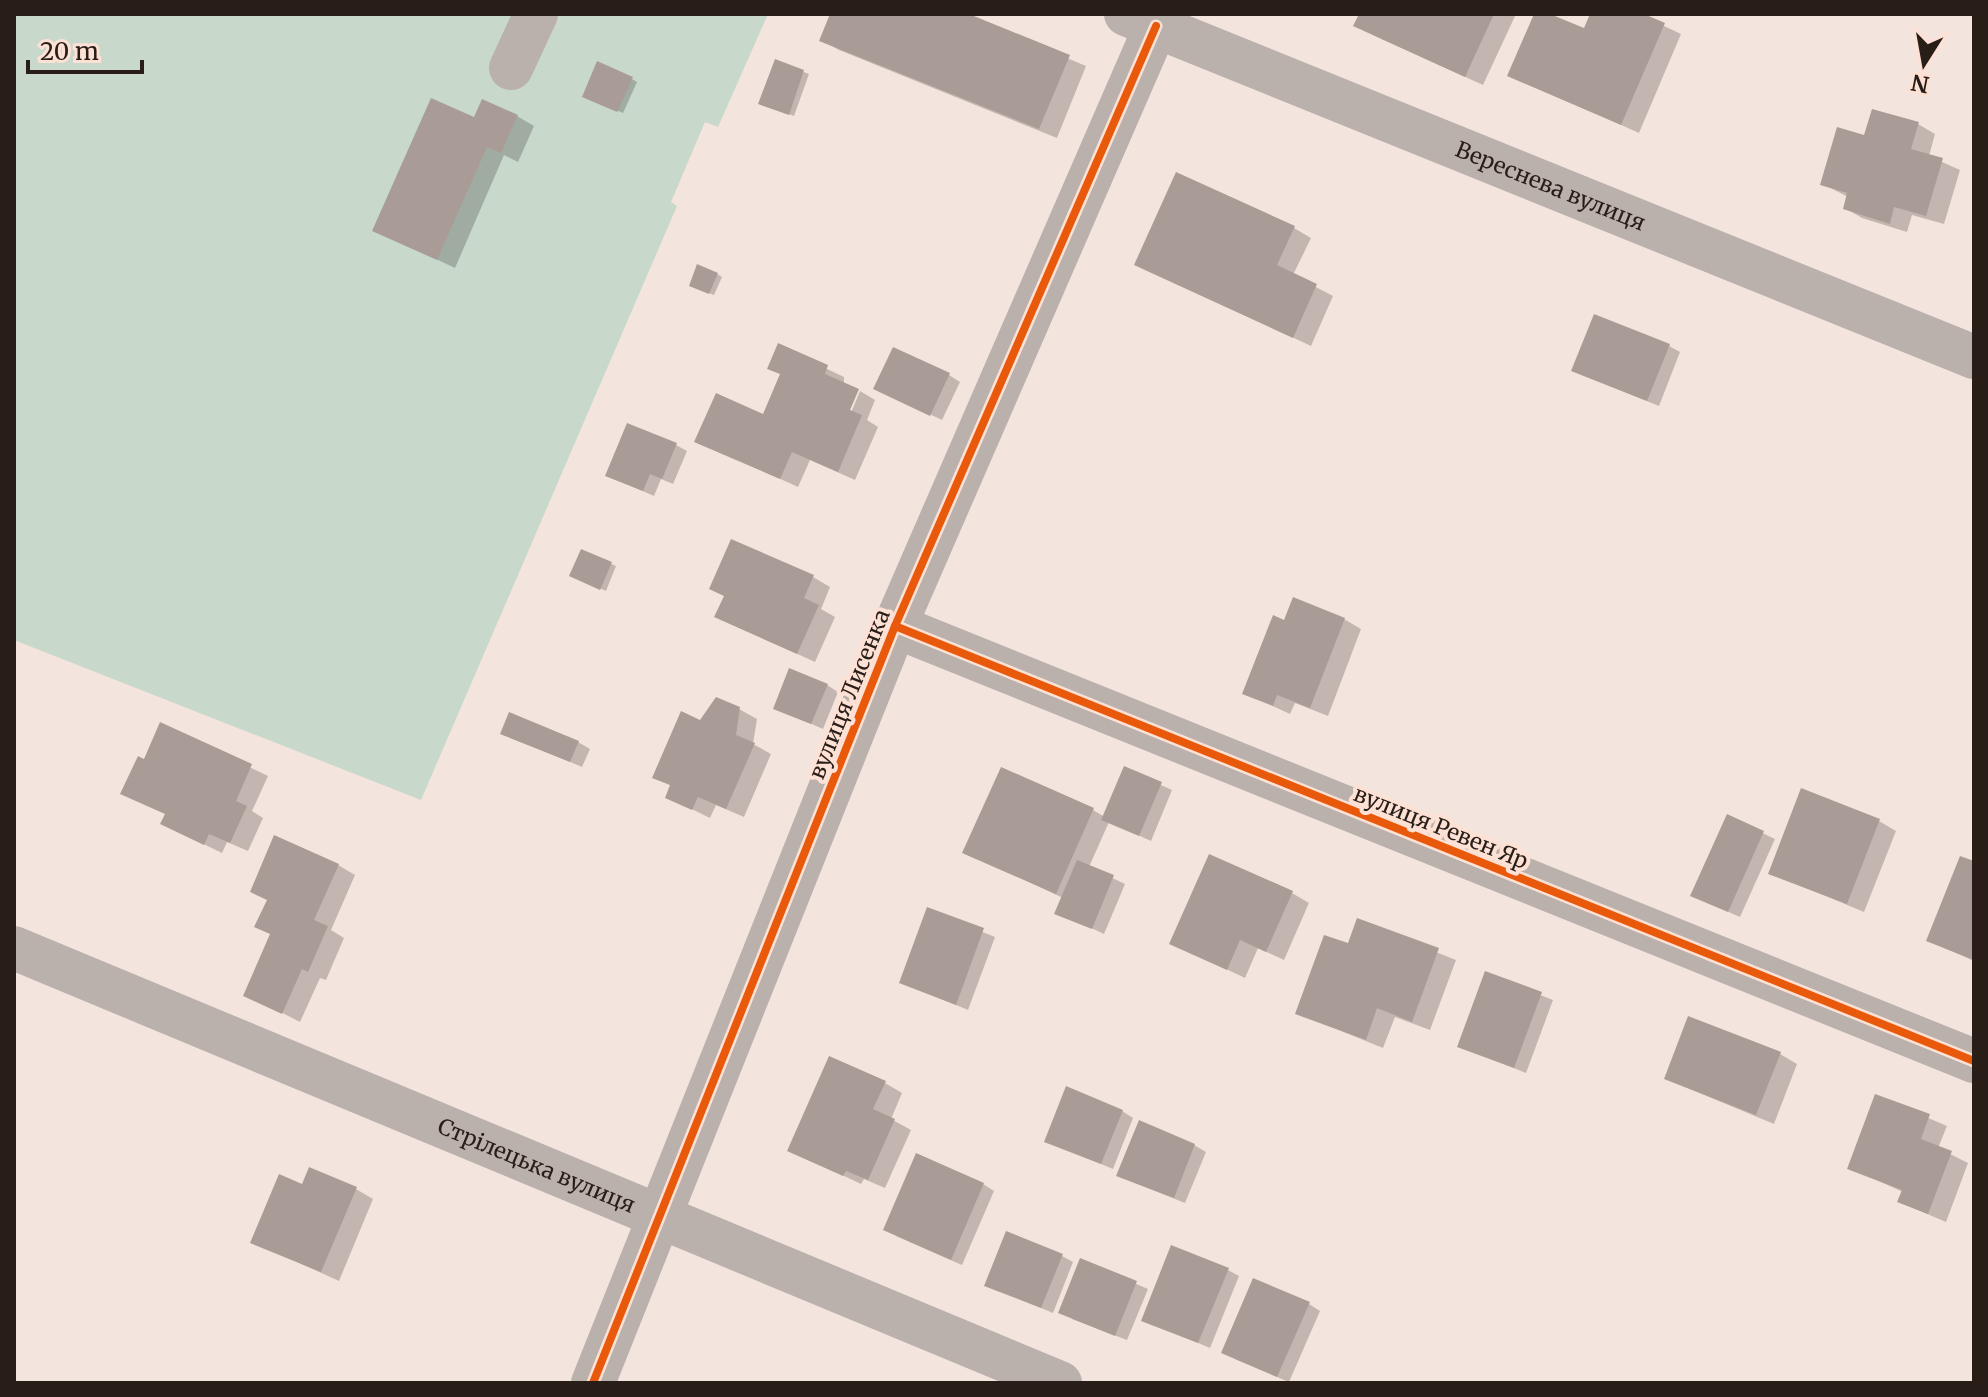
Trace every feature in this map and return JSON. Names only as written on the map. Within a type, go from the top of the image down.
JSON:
[{"type":"street","points":[[511,68],[536,14]]},
{"type":"street","name":"Вереснева вулиця","points":[[1141,20],[1974,357]]},
{"type":"street","name":"вулиця Лисенка","points":[[593,1383],[1141,20]]},
{"type":"street","name":"вулиця Ревен Яр","points":[[895,626],[1974,1061]]},
{"type":"street","name":"Стрілецька вулиця","points":[[14,948],[1060,1383]]},
{"type":"green space","points":[[14,14],[768,14],[718,127],[705,122],[671,202],[677,206],[421,800],[14,640]]},
{"type":"building","points":[[830,14],[969,14],[1070,55],[1039,129],[819,41]]},
{"type":"building","points":[[1359,14],[1494,14],[1465,77],[1353,26]]},
{"type":"building","points":[[1534,14],[1550,14],[1584,28],[1590,14],[1644,14],[1665,23],[1621,125],[1507,76]]},
{"type":"building","points":[[775,59],[804,70],[789,115],[758,104]]},
{"type":"building","points":[[597,61],[633,77],[617,112],[582,97]]},
{"type":"building","points":[[431,98],[474,117],[482,99],[518,115],[501,153],[487,147],[437,260],[372,231]]},
{"type":"building","points":[[1872,109],[1919,122],[1911,149],[1943,158],[1926,216],[1894,207],[1890,224],[1843,209],[1847,193],[1820,185],[1837,127],[1864,135]]},
{"type":"building","points":[[1176,172],[1295,226],[1277,265],[1317,284],[1293,338],[1134,265]]},
{"type":"building","points":[[697,264],[718,273],[709,294],[689,286]]},
{"type":"building","points":[[1594,314],[1670,344],[1647,401],[1571,371]]},
{"type":"building","points":[[778,343],[828,365],[825,374],[859,389],[850,410],[862,415],[838,472],[792,452],[780,479],[694,442],[716,393],[763,414],[780,374],[767,369]]},
{"type":"building","points":[[893,347],[950,373],[930,416],[873,389]]},
{"type":"building","points":[[627,423],[677,443],[662,479],[650,474],[643,491],[605,476]]},
{"type":"building","points":[[731,539],[814,575],[804,598],[819,605],[797,654],[714,617],[724,596],[709,589]]},
{"type":"building","points":[[581,549],[612,562],[600,590],[569,576]]},
{"type":"building","points":[[1293,597],[1345,618],[1310,708],[1277,695],[1273,706],[1242,694],[1273,615],[1284,620]]},
{"type":"building","points":[[789,668],[828,684],[811,724],[773,709]]},
{"type":"building","points":[[716,697],[740,707],[736,735],[755,743],[726,809],[698,797],[692,810],[665,798],[670,785],[652,778],[681,711],[700,720]]},
{"type":"building","points":[[509,712],[579,741],[570,762],[500,734]]},
{"type":"building","points":[[160,722],[252,764],[236,801],[247,806],[230,843],[209,834],[204,845],[160,824],[165,814],[120,794],[138,756],[144,759]]},
{"type":"building","points":[[1124,766],[1162,782],[1139,836],[1101,820]]},
{"type":"building","points":[[1001,767],[1094,808],[1056,894],[962,853]]},
{"type":"building","points":[[1801,788],[1880,819],[1847,904],[1768,874]]},
{"type":"building","points":[[1727,814],[1764,831],[1728,912],[1690,896]]},
{"type":"building","points":[[274,835],[339,864],[314,920],[328,926],[308,972],[302,969],[282,1014],[243,996],[270,934],[254,927],[267,900],[250,892]]},
{"type":"building","points":[[1209,854],[1293,891],[1266,952],[1240,940],[1227,970],[1169,944]]},
{"type":"building","points":[[1960,856],[1974,861],[1974,960],[1926,941]]},
{"type":"building","points":[[1077,860],[1114,875],[1092,929],[1054,914]]},
{"type":"building","points":[[927,907],[984,928],[956,1005],[899,983]]},
{"type":"building","points":[[1357,918],[1439,948],[1412,1022],[1377,1008],[1366,1040],[1295,1014],[1324,935],[1348,943]]},
{"type":"building","points":[[1485,971],[1542,992],[1514,1068],[1457,1047]]},
{"type":"building","points":[[1688,1016],[1781,1052],[1756,1115],[1664,1079]]},
{"type":"building","points":[[829,1056],[886,1081],[873,1109],[895,1119],[868,1180],[846,1171],[843,1176],[787,1151]]},
{"type":"building","points":[[1066,1086],[1123,1110],[1101,1164],[1044,1142]]},
{"type":"building","points":[[1875,1094],[1930,1114],[1921,1139],[1952,1151],[1928,1214],[1897,1202],[1902,1190],[1847,1169]]},
{"type":"building","points":[[1139,1120],[1195,1144],[1174,1198],[1116,1176]]},
{"type":"building","points":[[916,1153],[984,1183],[951,1260],[883,1230]]},
{"type":"building","points":[[309,1167],[357,1187],[321,1272],[250,1243],[279,1174],[302,1184]]},
{"type":"building","points":[[1006,1231],[1063,1254],[1041,1308],[984,1286]]},
{"type":"building","points":[[1171,1245],[1229,1268],[1198,1343],[1141,1321]]},
{"type":"building","points":[[1080,1258],[1137,1281],[1115,1336],[1058,1313]]},
{"type":"building","points":[[1253,1278],[1310,1302],[1277,1377],[1221,1353]]},
{"type":"cycle path","points":[[593,1383],[895,626],[1156,26]]},
{"type":"cycle path","points":[[895,626],[1974,1061]]}]
